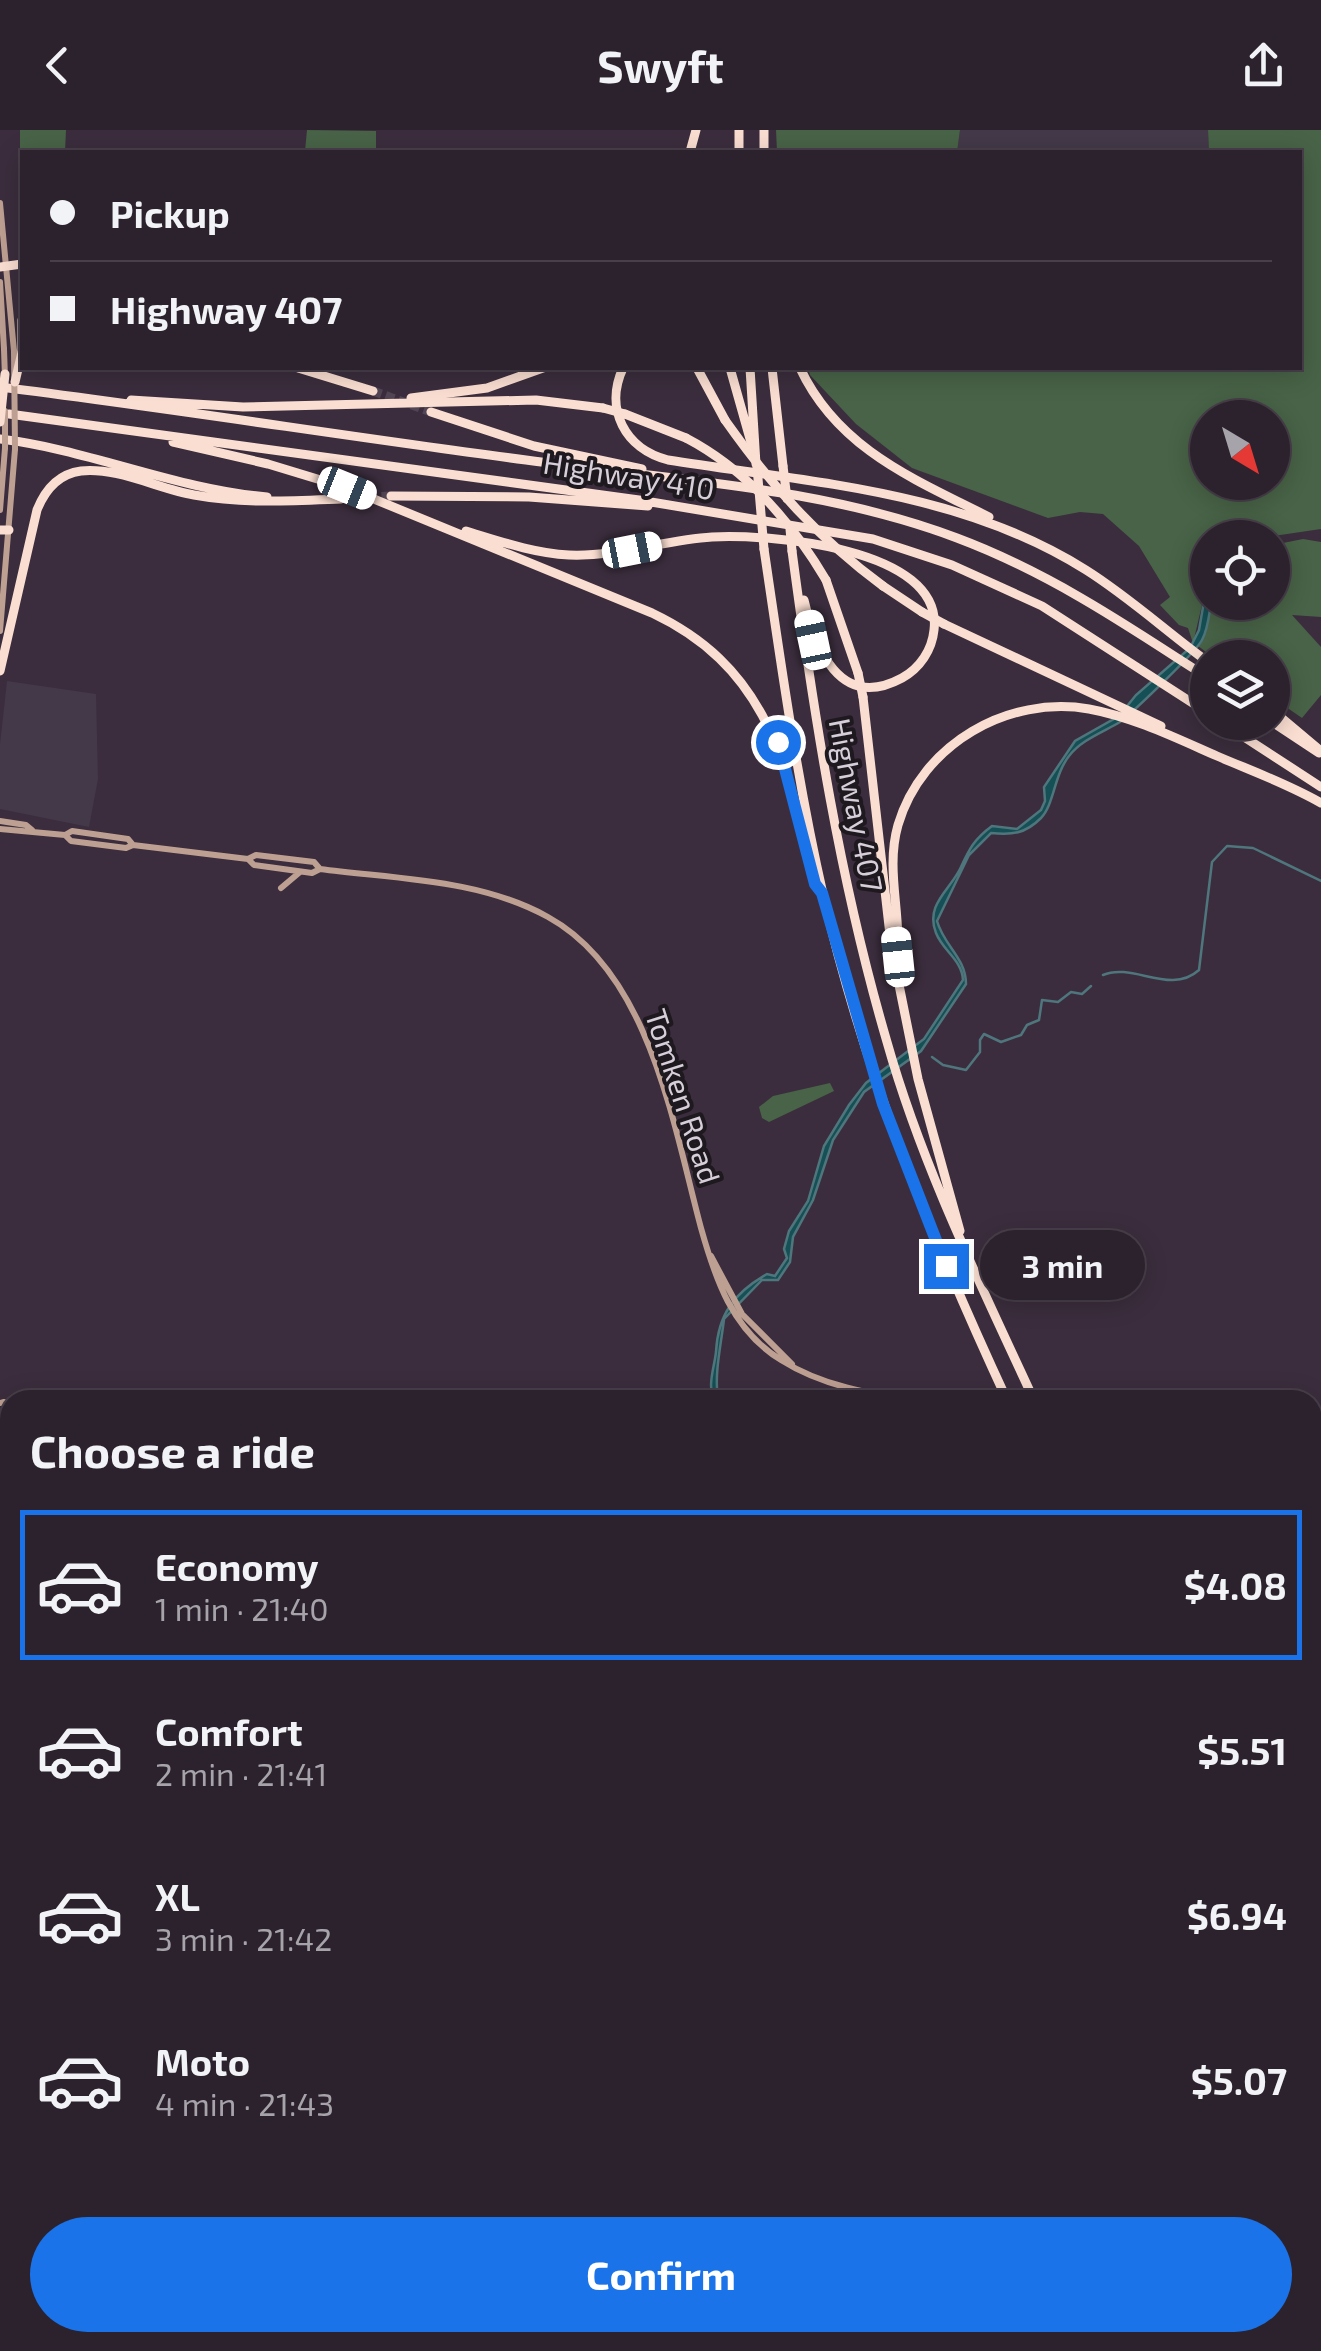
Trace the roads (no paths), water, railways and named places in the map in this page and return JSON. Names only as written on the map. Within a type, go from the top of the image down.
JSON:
[{"type":"highway","points":[[15,382],[18,351]]},
{"type":"highway","points":[[0,422],[2,368]]},
{"type":"highway","points":[[305,370],[373,391]]},
{"type":"highway","points":[[378,403],[478,390],[537,370]]},
{"type":"highway","points":[[622,370],[616,390],[619,419],[632,440],[652,454],[922,500],[1000,526],[1062,556]]},
{"type":"highway","points":[[698,370],[724,420],[791,506],[839,552],[883,586],[944,624],[1321,803]]},
{"type":"highway","points":[[731,370],[742,402],[746,436],[756,451]]},
{"type":"highway","name":"Highway 407","points":[[750,370],[764,548],[822,893],[883,1104],[939,1249],[1002,1390]]},
{"type":"highway","name":"Highway 407","points":[[772,370],[818,738],[857,930],[902,1090],[960,1238],[1029,1390]]},
{"type":"highway","points":[[801,370],[832,417],[875,457],[1062,556],[1105,583],[1190,649]]},
{"type":"highway","name":"Highway 410","points":[[0,388],[846,505],[954,536],[1052,579],[1190,667]]},
{"type":"highway","points":[[58,394],[243,407],[536,400],[603,408],[686,438],[733,468],[772,503],[826,580],[858,673],[880,875],[895,968],[918,1078],[960,1222],[960,1238]]},
{"type":"highway","points":[[431,412],[534,446],[663,477]]},
{"type":"highway","name":"Highway 410","points":[[0,413],[832,530],[908,550],[1042,606],[1190,702]]},
{"type":"highway","points":[[122,430],[308,475],[682,628],[727,664],[755,698],[778,742],[815,884],[822,893]]},
{"type":"highway","points":[[2,443],[70,452],[196,487],[310,500]]},
{"type":"highway","points":[[0,671],[31,526],[44,494],[60,478],[76,472],[102,472],[224,500],[341,498]]},
{"type":"highway","points":[[391,496],[530,497],[664,506]]},
{"type":"highway","points":[[429,522],[537,551],[567,555],[618,552],[717,537],[787,543],[859,556],[899,568],[921,586],[934,621],[928,653],[913,670],[892,682],[872,686],[844,679],[818,651],[797,584]]},
{"type":"highway","points":[[895,968],[895,838],[908,800],[933,764],[967,734],[1012,713],[1056,706],[1140,720]]},
{"type":"highway","points":[[1290,725],[1321,752]]},
{"type":"highway","points":[[1290,733],[1321,752]]},
{"type":"highway","points":[[1249,740],[1321,787]]},
{"type":"main road","points":[[0,203],[4,266],[18,351]]},
{"type":"main road","points":[[0,282],[4,350],[0,510]]},
{"type":"main road","points":[[0,631],[4,530],[14,450],[15,382]]},
{"type":"main road","name":"Tomken Road","points":[[1,826],[10,823],[32,831]]},
{"type":"main road","name":"Tomken Road","points":[[1,826],[126,848],[133,845],[248,859],[256,855],[302,860],[314,862],[320,869]]},
{"type":"main road","name":"Tomken Road","points":[[248,859],[254,865],[312,873],[320,869],[504,896],[566,928],[602,960],[640,1018],[710,1256],[726,1294],[740,1316],[792,1365],[818,1379],[853,1390]]},
{"type":"main road","points":[[281,888],[301,871]]},
{"type":"waterway","points":[[1103,975],[1127,972],[1176,980],[1199,970],[1212,862],[1227,846],[1253,848],[1321,881]]},
{"type":"waterway","points":[[932,1057],[943,1065],[966,1070],[980,1052],[984,1034],[1001,1042],[1021,1035],[1027,1025],[1039,1020],[1042,1000],[1058,1002],[1071,992],[1082,994],[1091,986]]},
{"type":"tunnel","points":[[373,391],[431,412]]},
{"type":"tunnel","points":[[341,499],[391,496]]}]
